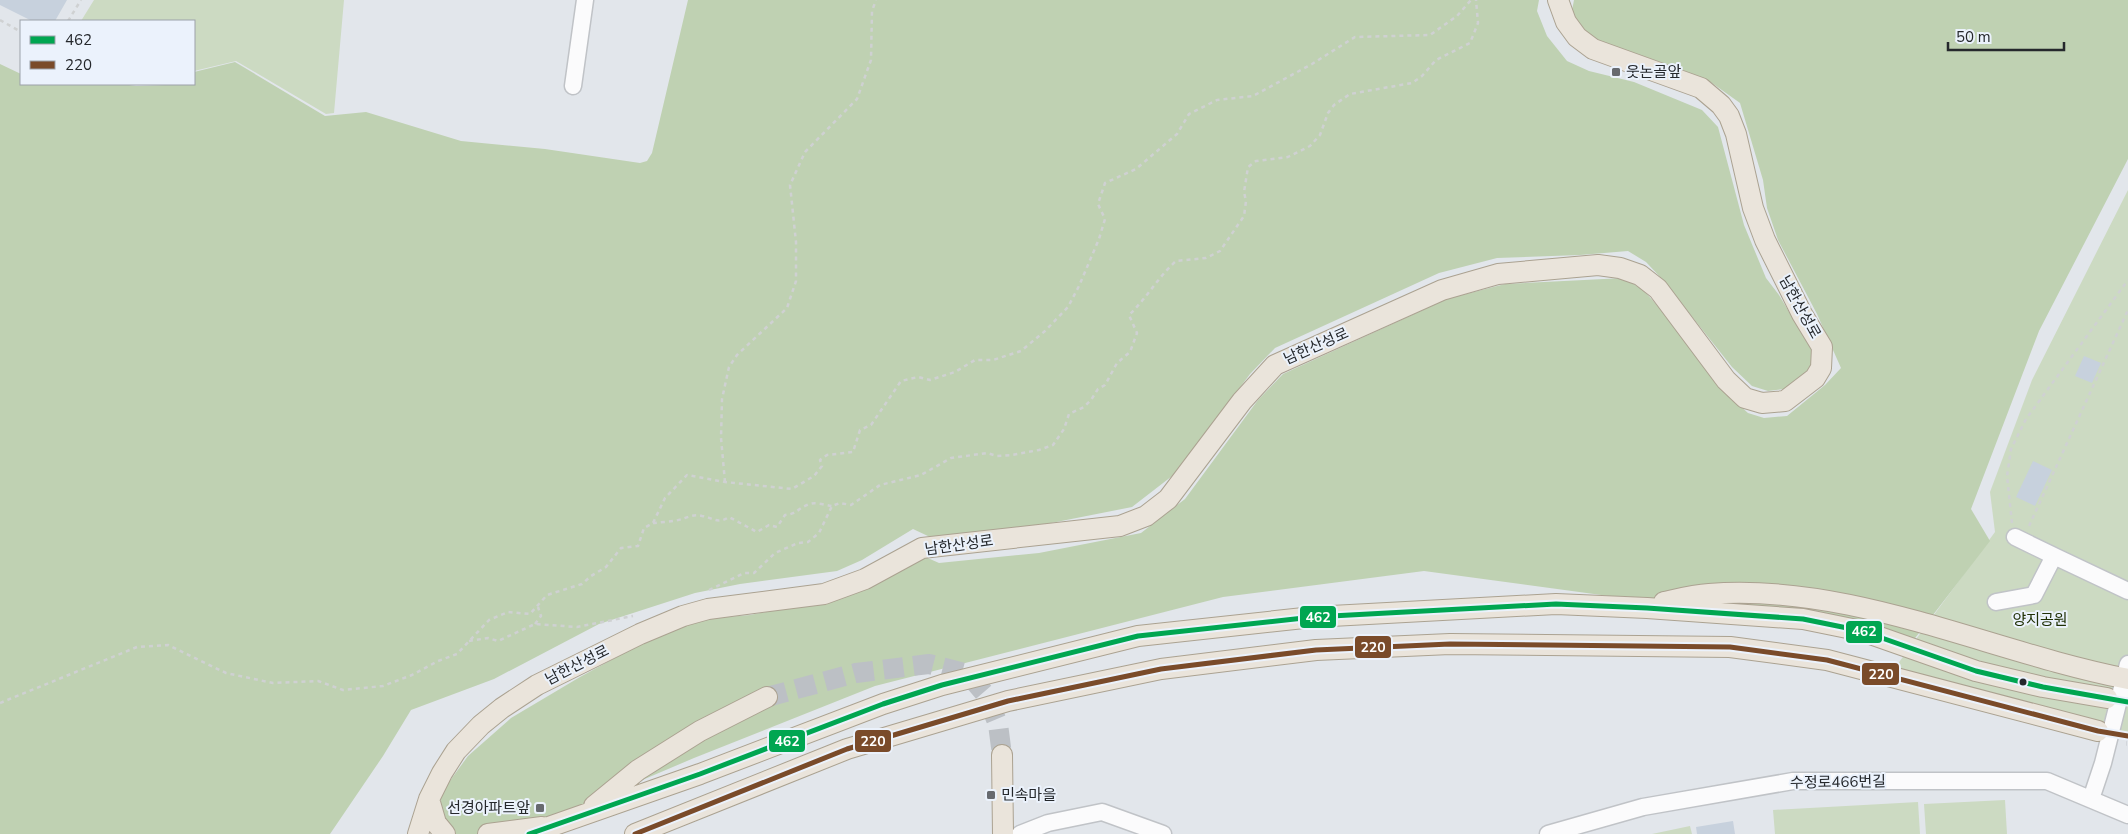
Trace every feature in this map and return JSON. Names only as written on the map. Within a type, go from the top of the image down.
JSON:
[{"type":"main road","name":"남한산성로","points":[[418,834],[429,799],[456,751],[481,725],[502,708],[537,685],[640,634],[683,616],[734,605],[824,594],[865,580],[922,548],[1120,526],[1146,516],[1168,499],[1242,401],[1275,365],[1442,290],[1498,274],[1598,265],[1620,268],[1640,274],[1658,289],[1726,380],[1745,398],[1762,403],[1785,401],[1815,378],[1821,368],[1822,347],[1802,314],[1765,240],[1753,208],[1736,134],[1729,116],[1722,105],[1701,88],[1593,49],[1577,37],[1566,22],[1558,0]]},
{"type":"main road","points":[[1635,607],[1708,594],[1766,593],[1849,605],[2127,674]]},
{"type":"main road","points":[[488,834],[538,830],[582,816],[883,704],[942,685],[1138,636],[1313,617],[1556,604],[1635,607],[1803,619],[1862,632],[1976,671],[2043,687],[2107,698]]},
{"type":"main road","points":[[635,834],[847,749],[1008,701],[1161,669],[1316,650],[1450,644],[1730,647],[1827,660],[2098,731]]},
{"type":"main road","points":[[582,816],[638,770],[700,731],[767,698]]},
{"type":"main road","points":[[1002,756],[1004,834]]},
{"type":"main road","points":[[410,834],[429,799]]},
{"type":"main road","points":[[429,799],[436,823],[444,834]]},
{"type":"street","points":[[574,86],[586,0]]},
{"type":"street","points":[[2019,539],[2128,591]]},
{"type":"street","points":[[1996,602],[2034,596],[2054,556]]},
{"type":"street","points":[[2091,800],[2127,674]]},
{"type":"street","name":"수정로466번길","points":[[1548,834],[1644,807],[1793,781],[2047,781],[2128,815]]},
{"type":"street","points":[[1020,834],[1048,823],[1102,812],[1163,834]]},
{"type":"path","points":[[69,20],[80,0]]},
{"type":"path","points":[[725,482],[721,438],[722,399],[729,367],[737,355],[787,308],[796,281],[796,242],[790,185],[804,152],[857,98],[870,60],[872,11],[876,0]]},
{"type":"path","points":[[653,523],[665,498],[687,475],[725,482],[792,489],[814,476],[822,466],[820,460],[827,455],[853,452],[860,430],[871,425],[901,381],[918,377],[930,380],[955,372],[974,360],[993,360],[1021,351],[1045,331],[1068,307],[1079,286],[1099,239],[1104,219],[1098,204],[1104,183],[1136,169],[1176,134],[1189,114],[1217,100],[1253,96],[1312,64],[1355,37],[1430,35],[1457,16],[1471,0]]},
{"type":"path","points":[[0,703],[137,647],[168,645],[226,673],[273,684],[318,681],[343,690],[383,686],[457,654],[467,641],[489,620],[508,612],[530,614],[547,596],[582,584],[606,567],[621,548],[638,546],[644,528],[653,523],[681,520],[690,516],[703,516],[713,521],[729,517],[757,532],[769,525],[777,527],[785,515],[793,515],[813,503],[832,506],[840,503],[851,505],[880,485],[921,475],[952,458],[987,453],[998,456],[1012,455],[1039,450],[1052,445],[1064,429],[1070,414],[1084,407],[1091,400],[1098,389],[1105,385],[1117,363],[1130,352],[1137,333],[1129,315],[1148,294],[1155,282],[1176,261],[1206,258],[1220,251],[1244,216],[1246,201],[1244,192],[1248,167],[1256,161],[1288,157],[1310,146],[1320,135],[1328,113],[1334,105],[1350,94],[1412,83],[1422,76],[1436,60],[1470,43],[1478,23],[1476,0]]},
{"type":"path","points":[[0,20],[20,31]]},
{"type":"path","points":[[2019,539],[2007,476],[2011,449],[2026,419],[2128,280]]},
{"type":"path","points":[[2019,539],[2128,310]]},
{"type":"path","points":[[704,592],[744,573],[754,573],[775,552],[798,543],[808,542],[819,533],[832,506]]},
{"type":"path","points":[[467,641],[488,638],[498,641],[535,624],[541,616],[538,607]]},
{"type":"path","points":[[535,624],[576,627],[634,616]]},
{"type":"green space","points":[[94,0],[344,0],[334,113],[326,114],[236,61],[195,71],[195,20],[82,20]]},
{"type":"green space","points":[[688,0],[1539,0],[1537,11],[1547,36],[1567,61],[1589,71],[1634,82],[1702,110],[1718,127],[1744,225],[1766,278],[1779,295],[1811,349],[1813,367],[1791,388],[1768,391],[1752,386],[1732,367],[1662,279],[1646,262],[1628,251],[1497,258],[1439,273],[1275,348],[1250,374],[1176,473],[1132,507],[1031,527],[930,537],[913,529],[862,560],[837,571],[740,584],[695,593],[599,624],[494,679],[411,710],[383,756],[330,834],[0,834],[0,64],[20,74],[20,85],[136,86],[195,85],[195,72],[235,62],[325,116],[366,112],[461,141],[545,149],[640,163],[647,161],[652,153]]},
{"type":"green space","points":[[1574,0],[2128,0],[2128,159],[2039,331],[1971,509],[1990,541],[1909,646],[1800,622],[1424,571],[1223,597],[875,686],[694,758],[553,818],[494,834],[452,834],[441,830],[441,793],[468,756],[511,718],[637,646],[703,619],[750,615],[845,597],[921,555],[939,563],[1039,553],[1141,533],[1185,499],[1258,400],[1283,374],[1447,299],[1505,284],[1624,278],[1643,290],[1658,306],[1728,395],[1748,413],[1764,418],[1787,416],[1825,385],[1841,368],[1817,314],[1778,240],[1767,208],[1763,180],[1740,103],[1712,83],[1680,69],[1593,39],[1571,16]]},
{"type":"green space","name":"양지공원","points":[[2128,190],[2128,740],[1894,669],[1995,532],[1990,492],[2032,380]]},
{"type":"green space","points":[[2005,800],[2007,834],[1926,834],[1924,804]]},
{"type":"green space","points":[[1918,802],[1920,834],[1775,834],[1773,810]]},
{"type":"green space","points":[[1690,826],[1692,834],[1652,834]]},
{"type":"building","points":[[0,0],[67,0],[56,20],[30,20],[0,5]]},
{"type":"building","points":[[2084,356],[2101,363],[2092,383],[2075,376]]},
{"type":"building","points":[[2033,461],[2052,470],[2035,506],[2016,497]]},
{"type":"building","points":[[1733,821],[1735,834],[1697,834],[1696,827]]},
{"type":"tunnel","points":[[767,697],[856,673],[929,664],[968,674],[986,695],[998,724],[1002,755]]},
{"type":"tunnel","points":[[2098,731],[2128,736]]},
{"type":"transit line","name":"462","points":[[529,834],[700,774],[883,704],[942,685],[1138,636],[1313,617],[1556,604],[1647,608],[1803,619],[1862,631],[1976,671],[2043,687],[2128,702]]},
{"type":"transit line","name":"220","points":[[635,834],[847,749],[1008,701],[1161,669],[1316,650],[1450,644],[1730,647],[1827,660],[2098,731],[2128,736]]},
{"type":"place","name":"웃논골앞","points":[[1616,72]]},
{"type":"place","name":"민속마을","points":[[991,795]]},
{"type":"place","name":"선경아파트앞","points":[[540,808]]}]
